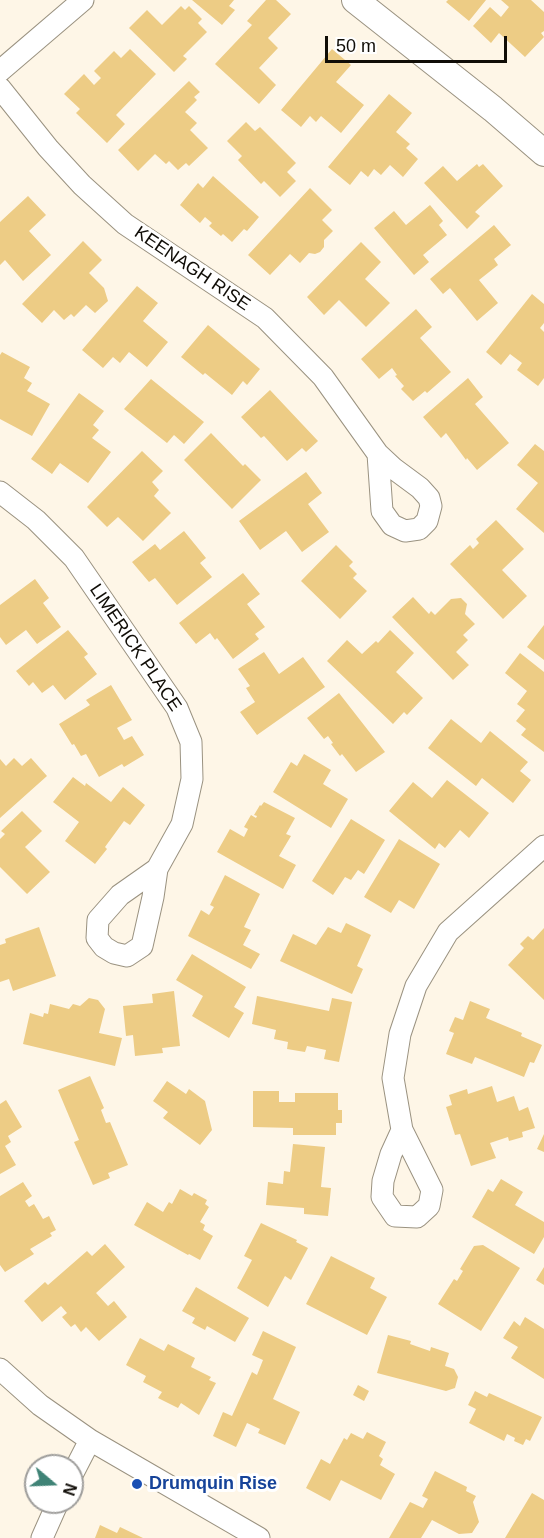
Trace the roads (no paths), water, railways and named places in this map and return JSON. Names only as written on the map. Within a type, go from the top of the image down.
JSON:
[{"type":"street","points":[[0,71],[83,0]]},
{"type":"street","points":[[355,0],[493,109],[544,153]]},
{"type":"street","name":"KEENAGH RISE","points":[[0,88],[48,148],[82,185],[125,224],[265,318],[323,377],[378,454]]},
{"type":"street","name":"LIMERICK PLACE","points":[[0,492],[36,520],[75,558],[177,708],[190,742],[192,779],[182,824],[157,869]]},
{"type":"street","points":[[402,1130],[393,1078],[400,1034],[416,986],[448,932],[544,846]]},
{"type":"street","points":[[0,1369],[40,1405],[90,1440],[259,1538]]},
{"type":"street","points":[[83,1454],[90,1440]]},
{"type":"street","points":[[42,1538],[53,1514]]},
{"type":"place","name":"Drumquin Rise","points":[[137,1484]]}]
